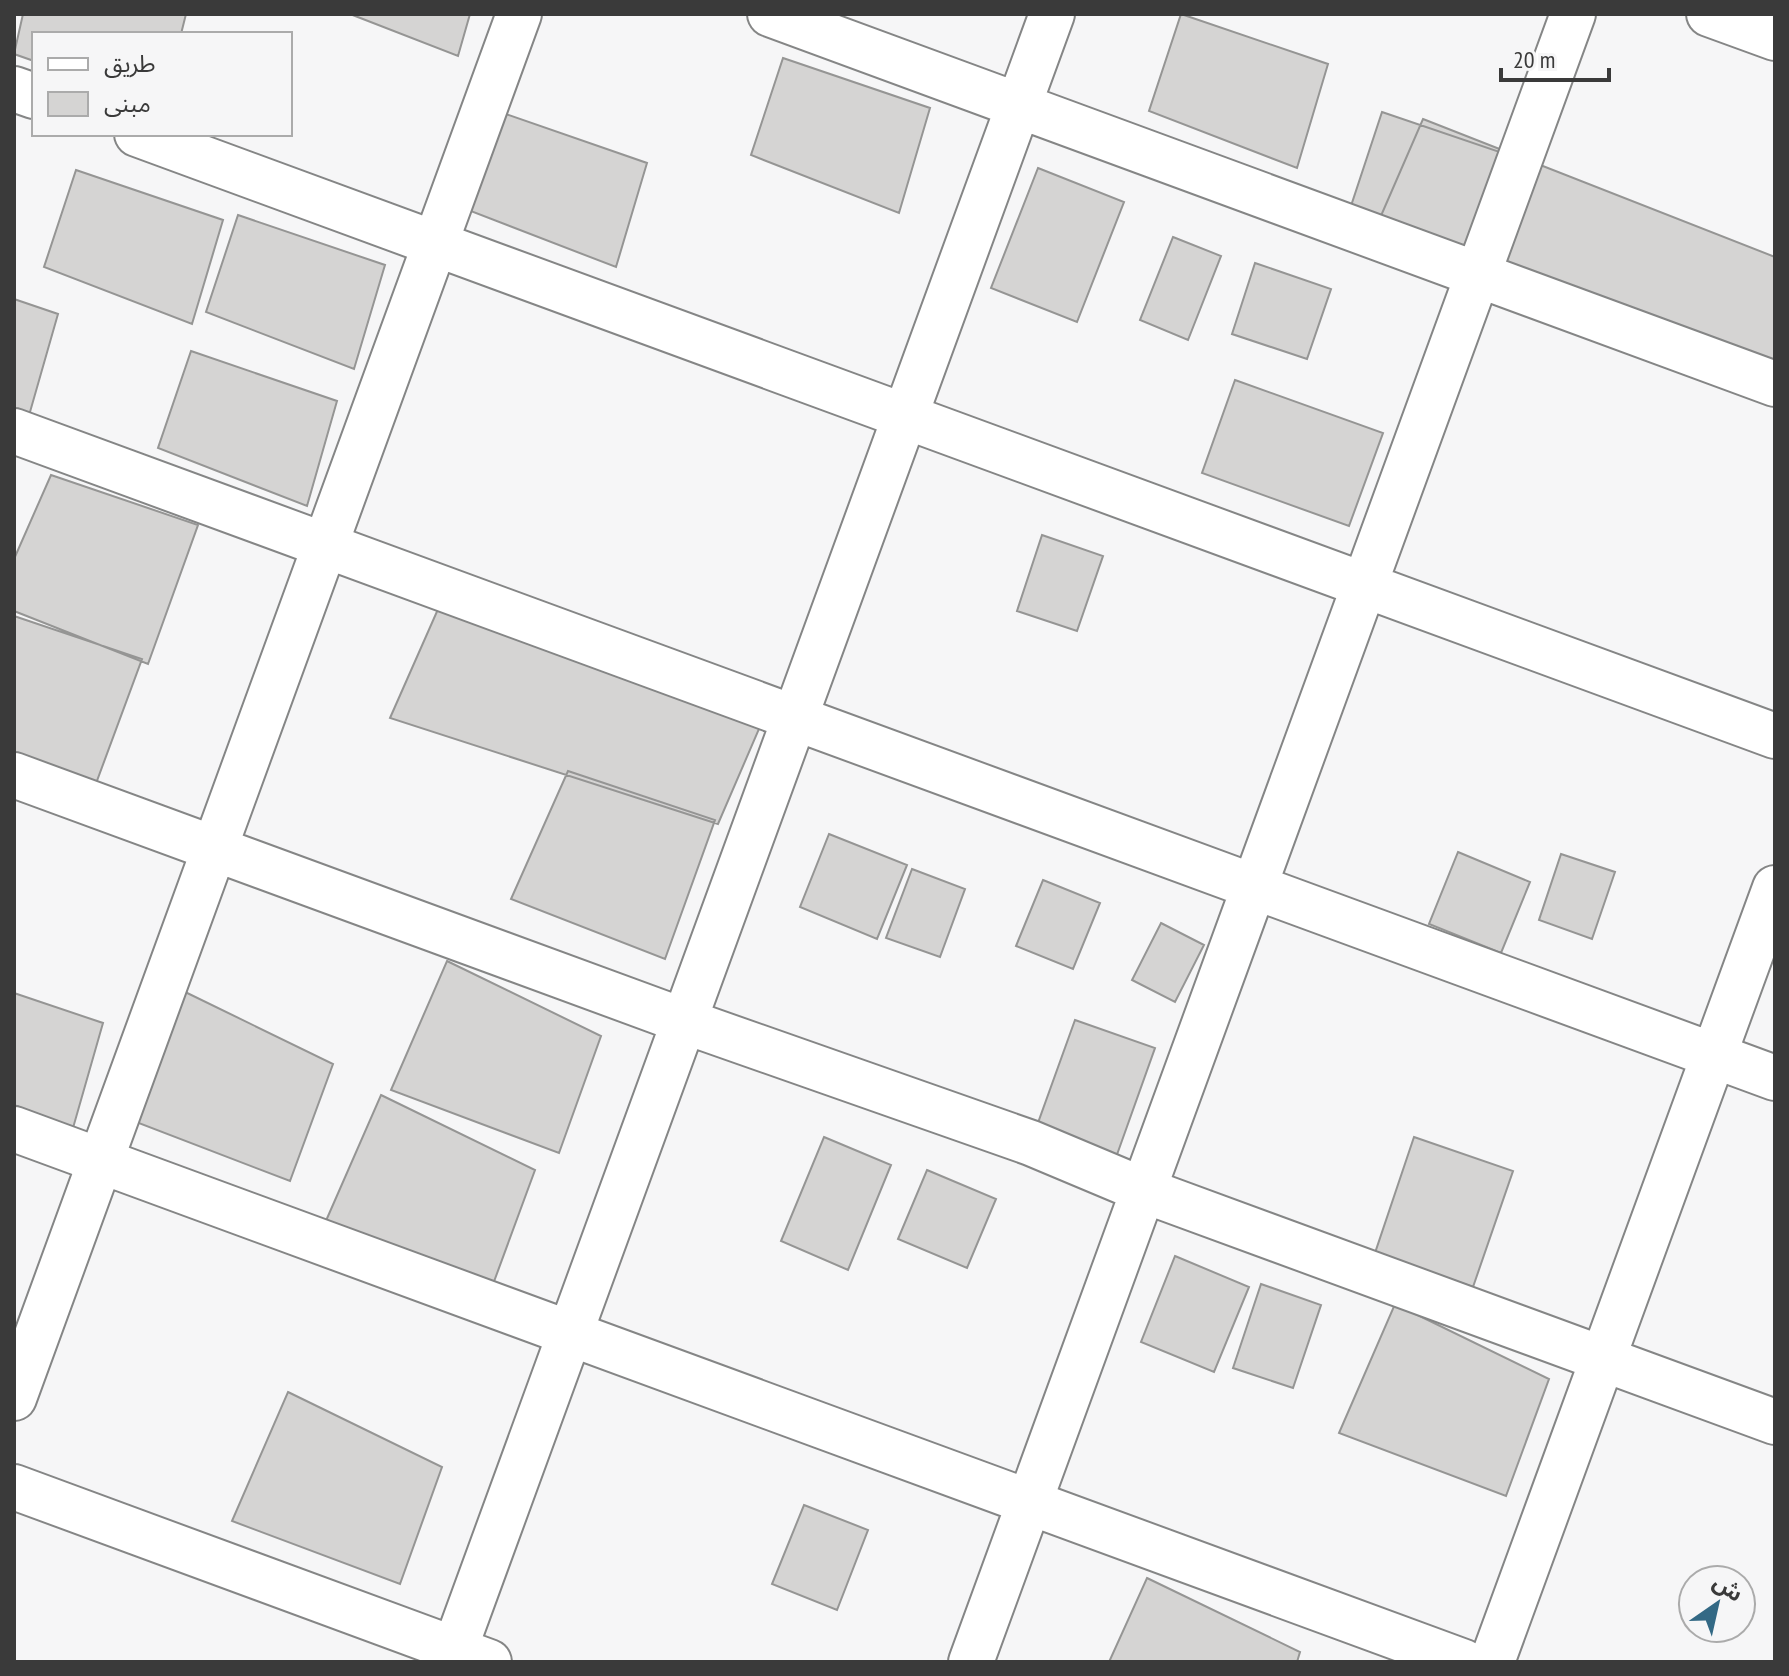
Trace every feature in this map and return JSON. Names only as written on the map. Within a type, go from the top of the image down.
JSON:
[{"type":"street","points":[[14,1398],[519,14]]},
{"type":"street","points":[[770,14],[1775,384]]},
{"type":"street","points":[[14,1487],[464,1658],[570,1334],[1052,14]]},
{"type":"street","points":[[971,1662],[1573,14]]},
{"type":"street","points":[[1709,14],[1775,38]]},
{"type":"street","points":[[142,136],[1775,736]]},
{"type":"street","points":[[14,431],[1775,1078]]},
{"type":"street","points":[[14,775],[684,1021],[1031,1143],[1143,1190],[1775,1422]]},
{"type":"street","points":[[1492,1662],[1775,888]]},
{"type":"street","points":[[14,1129],[1464,1662]]},
{"type":"building","points":[[23,14],[186,14],[182,32],[32,32],[32,60],[14,54]]},
{"type":"building","points":[[350,14],[470,14],[458,56]]},
{"type":"building","points":[[1181,14],[1328,64],[1297,168],[1149,111]]},
{"type":"building","points":[[783,58],[930,108],[899,213],[751,155]]},
{"type":"building","points":[[500,112],[647,163],[616,267],[468,210]]},
{"type":"building","points":[[1382,112],[1529,162],[1498,267],[1350,209]]},
{"type":"building","points":[[1423,119],[1775,257],[1775,385],[1367,248]]},
{"type":"building","points":[[1038,168],[1124,202],[1077,322],[991,288]]},
{"type":"building","points":[[76,170],[223,220],[192,324],[44,267]]},
{"type":"building","points":[[238,215],[385,265],[354,369],[206,312]]},
{"type":"building","points":[[1173,237],[1221,256],[1188,340],[1140,320]]},
{"type":"building","points":[[1255,263],[1331,289],[1307,359],[1232,334]]},
{"type":"building","points":[[14,299],[58,314],[28,419],[14,413]]},
{"type":"building","points":[[191,351],[337,401],[307,506],[158,448]]},
{"type":"building","points":[[1235,380],[1383,433],[1349,526],[1202,473]]},
{"type":"building","points":[[51,475],[198,525],[148,664],[14,611],[14,559]]},
{"type":"building","points":[[1042,535],[1103,556],[1077,631],[1017,611]]},
{"type":"building","points":[[446,591],[768,708],[718,824],[390,718]]},
{"type":"building","points":[[14,616],[142,659],[91,797],[14,767]]},
{"type":"building","points":[[568,771],[715,820],[665,959],[511,899]]},
{"type":"building","points":[[829,834],[907,865],[877,939],[800,907]]},
{"type":"building","points":[[1458,852],[1530,882],[1501,953],[1429,924]]},
{"type":"building","points":[[1561,854],[1615,872],[1592,939],[1539,920]]},
{"type":"building","points":[[912,869],[965,889],[940,957],[886,938]]},
{"type":"building","points":[[1043,880],[1100,903],[1073,969],[1016,946]]},
{"type":"building","points":[[1161,923],[1204,945],[1175,1002],[1132,980]]},
{"type":"building","points":[[447,961],[601,1036],[559,1153],[391,1090]]},
{"type":"building","points":[[179,989],[333,1064],[290,1181],[123,1117]]},
{"type":"building","points":[[14,993],[103,1023],[73,1128],[14,1105]]},
{"type":"building","points":[[1075,1020],[1155,1048],[1114,1163],[1034,1134]]},
{"type":"building","points":[[381,1095],[535,1170],[492,1287],[325,1223]]},
{"type":"building","points":[[824,1137],[891,1165],[848,1270],[781,1241]]},
{"type":"building","points":[[1414,1137],[1513,1171],[1473,1287],[1375,1253]]},
{"type":"building","points":[[927,1170],[996,1199],[967,1268],[898,1239]]},
{"type":"building","points":[[1175,1256],[1249,1287],[1214,1372],[1141,1342]]},
{"type":"building","points":[[1261,1284],[1321,1305],[1293,1388],[1233,1368]]},
{"type":"building","points":[[1395,1304],[1549,1379],[1506,1496],[1339,1433]]},
{"type":"building","points":[[288,1392],[442,1467],[400,1584],[232,1521]]},
{"type":"building","points":[[804,1505],[868,1530],[837,1610],[772,1584]]},
{"type":"building","points":[[1147,1578],[1300,1652],[1297,1662],[1109,1662]]}]
